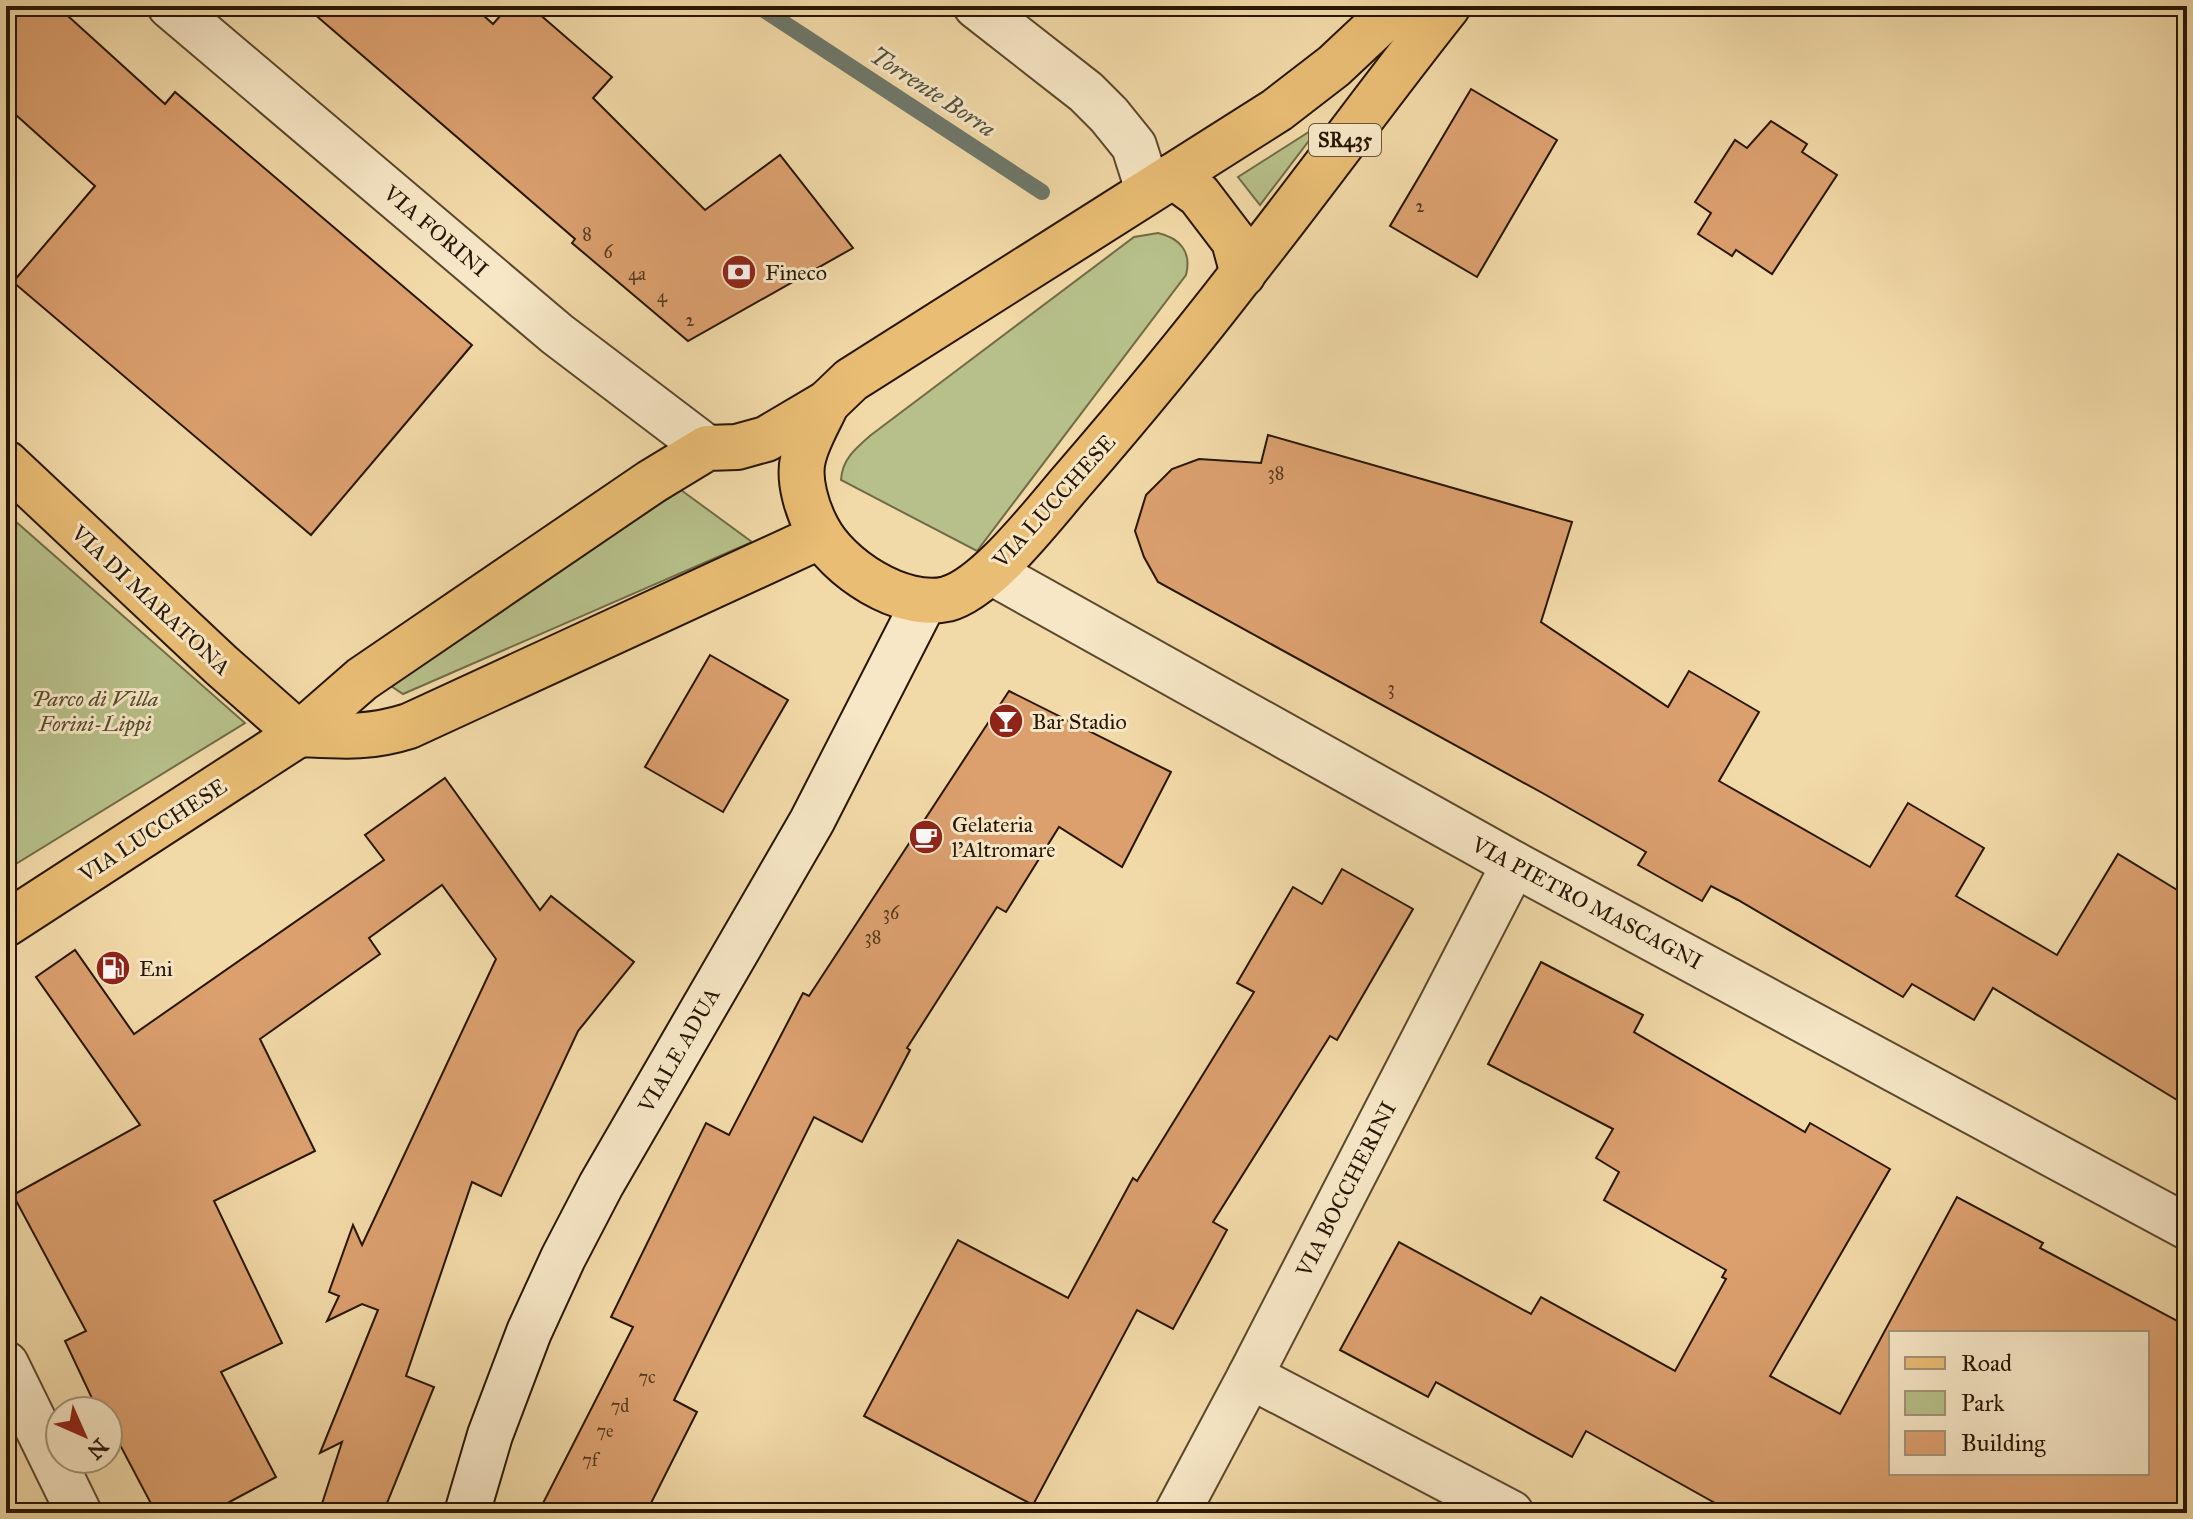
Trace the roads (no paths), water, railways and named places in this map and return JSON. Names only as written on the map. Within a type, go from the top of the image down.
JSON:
[{"type":"main road","name":"SR435","points":[[1160,183],[1277,110],[1334,66],[1398,6]]},
{"type":"main road","name":"SR435","points":[[1243,274],[1448,6]]},
{"type":"main road","points":[[707,448],[737,447],[766,439],[827,403],[851,380],[1160,183],[1199,195],[1234,241],[1243,274]]},
{"type":"main road","name":"VIA LUCCHESE","points":[[924,602],[949,598],[991,572],[1117,429],[1243,274]]},
{"type":"main road","points":[[827,403],[802,460],[808,511],[821,536],[837,556],[861,577],[924,602]]},
{"type":"main road","name":"VIA LUCCHESE","points":[[6,924],[299,734],[362,679],[651,482],[707,448]]},
{"type":"main road","name":"VIA DI MARATONA","points":[[6,463],[299,734]]},
{"type":"main road","points":[[299,734],[354,737],[384,734],[409,726],[821,536]]},
{"type":"street","name":"VIA FORINI","points":[[170,6],[557,334],[707,448]]},
{"type":"street","points":[[976,6],[1086,92],[1109,115],[1160,183]]},
{"type":"street","name":"VIA PIETRO MASCAGNI","points":[[991,572],[1514,864],[2187,1227]]},
{"type":"street","name":"VIALE ADUA","points":[[467,1513],[490,1435],[529,1332],[563,1258],[601,1185],[812,821],[924,602]]},
{"type":"street","name":"VIA BOCCHERINI","points":[[1177,1513],[1514,864]]},
{"type":"street","points":[[6,1364],[79,1513]]},
{"type":"street","points":[[1250,1376],[1511,1513]]},
{"type":"waterway","name":"Torrente Borra","points":[[758,6],[1042,192]]},
{"type":"place","name":"Fineco","points":[[739,272]]},
{"type":"place","name":"Bar Stadio","points":[[1006,721]]},
{"type":"place","name":"Gelateria l'Altromare","points":[[926,837]]},
{"type":"place","name":"Eni","points":[[113,968]]},
{"type":"park label","name":"Parco di Villa Forini-Lippi","points":[[95,710]]}]
